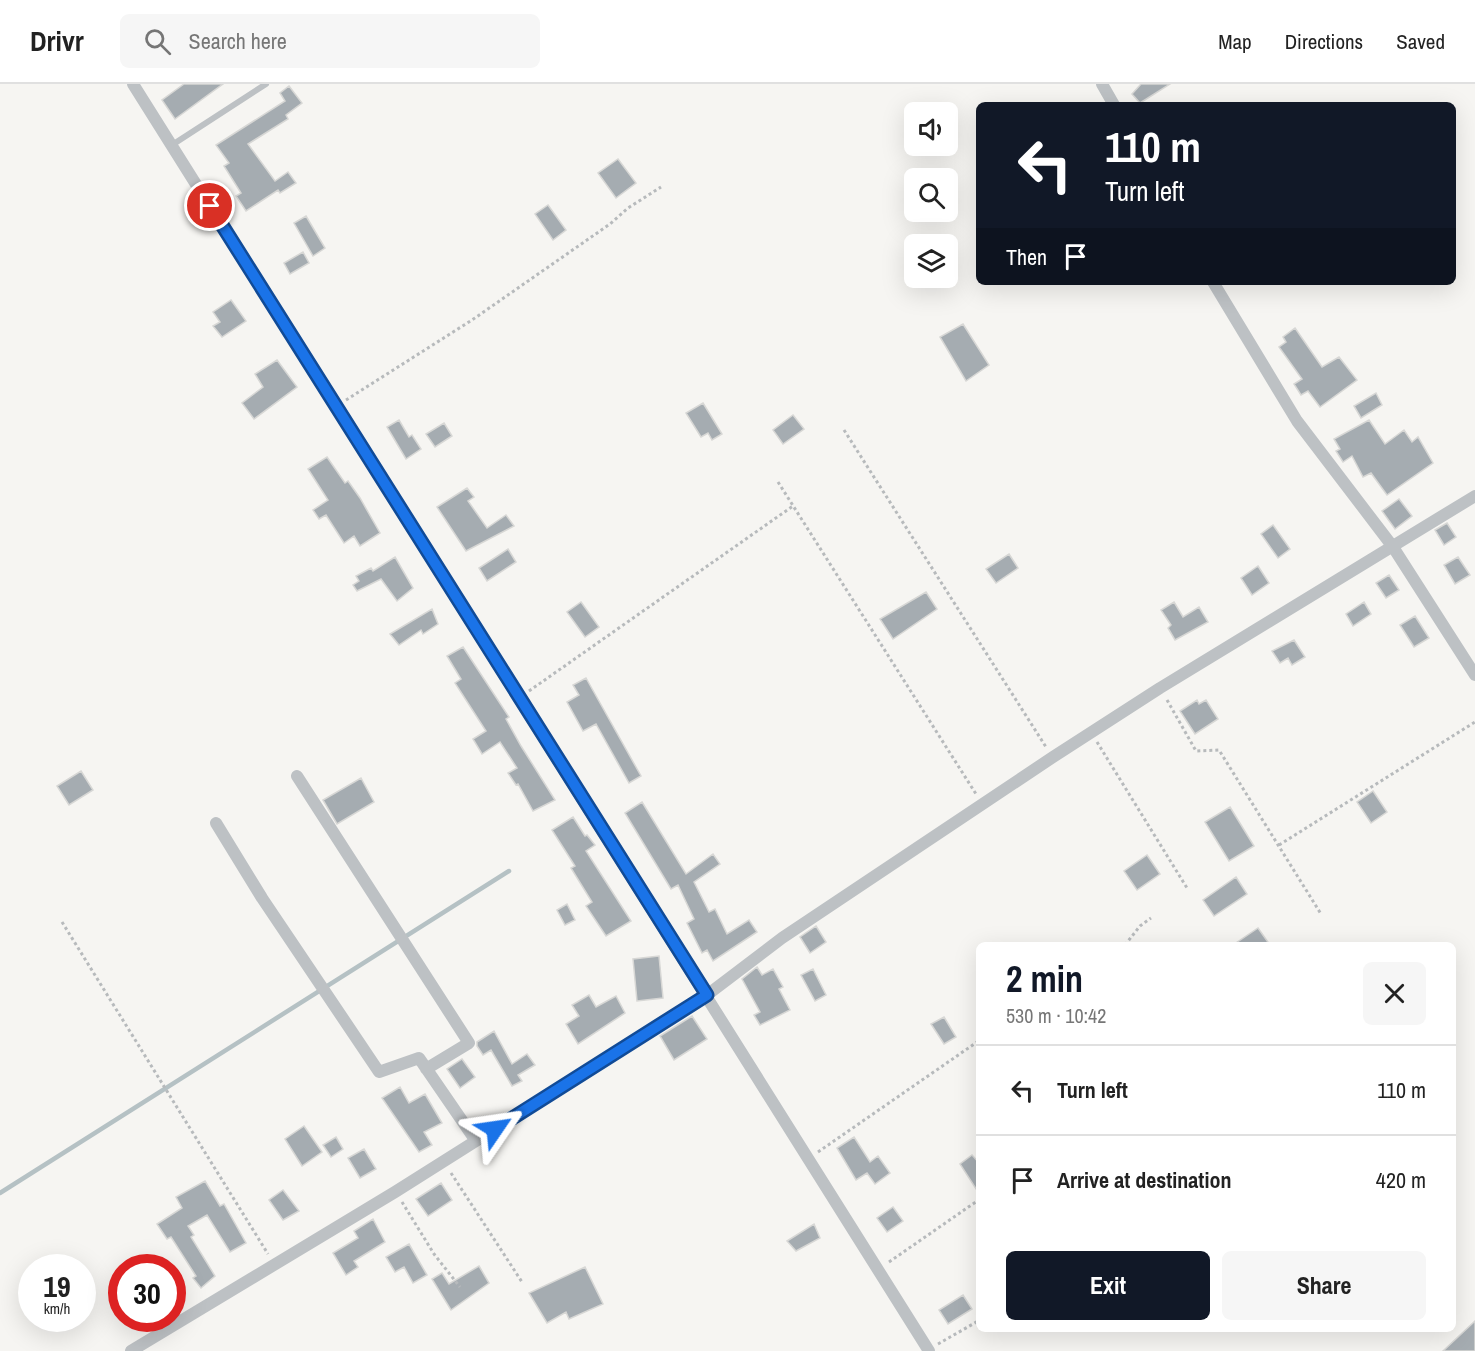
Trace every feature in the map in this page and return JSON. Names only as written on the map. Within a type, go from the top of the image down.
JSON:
[{"type":"street","points":[[133,84],[521,697],[807,1159],[929,1350]]},
{"type":"street","points":[[1102,84],[1112,102]]},
{"type":"street","points":[[1215,285],[1297,420],[1393,547],[1475,675]]},
{"type":"street","points":[[131,1351],[395,1192],[707,995],[782,938],[981,803],[1160,688],[1475,496]]},
{"type":"street","points":[[297,776],[469,1043],[426,1069]]},
{"type":"street","points":[[216,823],[262,898],[380,1072],[419,1058],[476,1141]]},
{"type":"lane","points":[[172,145],[266,84]]},
{"type":"path","points":[[337,406],[472,320],[610,224],[628,208],[661,187]]},
{"type":"path","points":[[844,430],[1053,757]]},
{"type":"path","points":[[778,482],[981,803]]},
{"type":"path","points":[[521,697],[793,506]]},
{"type":"path","points":[[1160,688],[1196,752],[1219,750],[1321,914]]},
{"type":"path","points":[[1279,845],[1475,722]]},
{"type":"path","points":[[1092,733],[1187,888]]},
{"type":"path","points":[[1127,942],[1140,926],[1151,918]]},
{"type":"path","points":[[62,922],[275,1266]]},
{"type":"path","points":[[807,1159],[976,1043]]},
{"type":"path","points":[[444,1161],[522,1282]]},
{"type":"path","points":[[395,1192],[434,1254],[460,1287]]},
{"type":"path","points":[[877,1269],[976,1202]]},
{"type":"path","points":[[929,1350],[976,1322]]},
{"type":"building","points":[[184,84],[223,84],[175,119],[162,100]]},
{"type":"building","points":[[1141,84],[1170,84],[1142,102],[1132,94]]},
{"type":"building","points":[[289,86],[302,103],[286,115],[288,119],[248,144],[275,181],[288,172],[296,183],[280,193],[278,190],[246,211],[236,196],[241,193],[224,166],[229,163],[216,145],[285,101],[280,93]]},
{"type":"building","points":[[618,159],[636,183],[616,198],[598,173]]},
{"type":"building","points":[[548,205],[566,230],[553,240],[535,214]]},
{"type":"building","points":[[306,216],[325,248],[313,256],[294,223]]},
{"type":"building","points":[[303,252],[309,263],[290,274],[284,263]]},
{"type":"building","points":[[231,300],[246,321],[222,337],[213,326],[220,322],[213,312]]},
{"type":"building","points":[[963,324],[989,365],[966,381],[940,337]]},
{"type":"building","points":[[1295,328],[1322,367],[1339,357],[1357,380],[1320,407],[1308,391],[1301,395],[1294,384],[1302,379],[1279,347],[1286,342],[1283,337]]},
{"type":"building","points":[[277,360],[297,387],[254,419],[242,403],[263,387],[255,374]]},
{"type":"building","points":[[1376,393],[1382,405],[1361,418],[1354,406]]},
{"type":"building","points":[[703,403],[722,434],[712,440],[708,433],[701,437],[686,413]]},
{"type":"building","points":[[793,415],[804,429],[783,444],[773,430]]},
{"type":"building","points":[[399,420],[409,437],[412,435],[421,449],[406,459],[387,427]]},
{"type":"building","points":[[1369,420],[1385,444],[1404,430],[1412,442],[1418,437],[1433,463],[1387,495],[1371,473],[1363,477],[1352,456],[1343,462],[1336,451],[1340,449],[1334,439]]},
{"type":"building","points":[[444,423],[452,436],[435,447],[426,434]]},
{"type":"building","points":[[327,457],[345,483],[348,481],[360,498],[380,533],[360,546],[354,536],[344,543],[326,515],[319,519],[313,510],[328,500],[308,469]]},
{"type":"building","points":[[467,488],[474,497],[468,501],[487,528],[506,515],[514,526],[466,551],[437,507]]},
{"type":"building","points":[[1399,499],[1412,516],[1395,529],[1382,511]]},
{"type":"building","points":[[1447,523],[1456,537],[1444,545],[1435,530]]},
{"type":"building","points":[[1273,525],[1290,549],[1278,558],[1261,534]]},
{"type":"building","points":[[508,549],[516,562],[487,581],[479,568]]},
{"type":"building","points":[[1009,554],[1018,568],[996,583],[986,569]]},
{"type":"building","points":[[395,557],[413,588],[397,601],[381,579],[357,591],[353,585],[359,581],[356,576],[371,568],[373,571]]},
{"type":"building","points":[[1458,557],[1470,575],[1455,584],[1444,565]]},
{"type":"building","points":[[1258,566],[1269,583],[1252,595],[1241,578]]},
{"type":"building","points":[[1389,575],[1399,590],[1386,598],[1376,583]]},
{"type":"building","points":[[926,592],[937,609],[893,639],[880,619]]},
{"type":"building","points":[[581,602],[599,627],[585,637],[567,612]]},
{"type":"building","points":[[1174,602],[1183,617],[1199,607],[1208,622],[1175,640],[1168,628],[1171,625],[1161,610]]},
{"type":"building","points":[[1364,602],[1371,614],[1353,626],[1346,614]]},
{"type":"building","points":[[432,609],[438,624],[423,634],[421,630],[399,645],[390,634]]},
{"type":"building","points":[[1415,616],[1429,638],[1414,647],[1400,625]]},
{"type":"building","points":[[1294,640],[1305,657],[1292,665],[1288,658],[1280,663],[1272,651]]},
{"type":"building","points":[[463,647],[509,717],[506,719],[555,800],[533,811],[518,784],[516,785],[508,773],[517,768],[500,742],[482,754],[473,739],[486,731],[455,683],[461,679],[447,656]]},
{"type":"building","points":[[586,678],[641,776],[629,783],[596,724],[583,731],[567,702],[579,695],[573,685]]},
{"type":"building","points":[[1197,700],[1199,704],[1206,700],[1218,719],[1195,734],[1180,711]]},
{"type":"building","points":[[81,771],[93,790],[69,805],[57,786]]},
{"type":"building","points":[[361,778],[374,802],[337,824],[323,800]]},
{"type":"building","points":[[1373,791],[1387,812],[1371,823],[1357,802]]},
{"type":"building","points":[[642,802],[686,874],[713,854],[720,864],[694,882],[709,912],[715,909],[727,934],[749,920],[757,932],[713,961],[707,950],[702,953],[687,923],[694,919],[678,885],[671,889],[625,813]]},
{"type":"building","points":[[1230,807],[1254,846],[1229,861],[1205,822]]},
{"type":"building","points":[[573,817],[585,836],[587,835],[595,845],[586,851],[631,921],[606,936],[586,906],[592,902],[571,868],[575,866],[552,830]]},
{"type":"building","points":[[1147,855],[1160,874],[1137,890],[1124,871]]},
{"type":"building","points":[[1236,877],[1247,894],[1214,916],[1203,900]]},
{"type":"building","points":[[567,904],[575,920],[565,925],[557,910]]},
{"type":"building","points":[[816,926],[826,942],[810,953],[800,937]]},
{"type":"building","points":[[1258,928],[1268,942],[1237,942]]},
{"type":"building","points":[[659,956],[663,998],[637,1001],[633,959]]},
{"type":"building","points":[[757,967],[762,975],[773,969],[783,987],[779,989],[790,1010],[760,1025],[754,1015],[760,1012],[742,979]]},
{"type":"building","points":[[813,969],[826,995],[815,1001],[801,975]]},
{"type":"building","points":[[589,995],[596,1007],[616,996],[625,1013],[578,1044],[566,1024],[579,1016],[572,1005]]},
{"type":"building","points":[[692,1016],[707,1039],[674,1060],[660,1036]]},
{"type":"building","points":[[944,1017],[956,1037],[944,1044],[931,1024]]},
{"type":"building","points":[[494,1031],[512,1064],[527,1054],[535,1065],[518,1075],[522,1081],[512,1086],[491,1050],[483,1055],[477,1046],[477,1042]]},
{"type":"building","points":[[462,1059],[475,1077],[460,1088],[447,1069]]},
{"type":"building","points":[[400,1087],[409,1103],[425,1094],[442,1123],[424,1132],[432,1145],[419,1152],[382,1098]]},
{"type":"building","points":[[304,1126],[322,1152],[302,1166],[285,1139]]},
{"type":"building","points":[[336,1137],[343,1149],[331,1157],[323,1145]]},
{"type":"building","points":[[854,1137],[870,1162],[878,1156],[890,1173],[875,1184],[867,1173],[856,1180],[837,1148]]},
{"type":"building","points":[[364,1149],[376,1169],[360,1178],[348,1158]]},
{"type":"building","points":[[972,1155],[976,1160],[976,1189],[960,1164]]},
{"type":"building","points":[[205,1181],[220,1206],[224,1204],[246,1243],[230,1252],[207,1215],[188,1226],[194,1235],[191,1237],[215,1276],[201,1288],[193,1278],[196,1276],[186,1260],[186,1254],[182,1254],[171,1237],[167,1239],[157,1224],[182,1208],[176,1197]]},
{"type":"building","points":[[441,1183],[452,1200],[428,1216],[416,1199]]},
{"type":"building","points":[[283,1190],[299,1211],[283,1220],[269,1200]]},
{"type":"building","points":[[893,1207],[903,1221],[887,1232],[877,1218]]},
{"type":"building","points":[[373,1219],[385,1242],[354,1261],[358,1267],[346,1275],[333,1253],[358,1238],[354,1231]]},
{"type":"building","points":[[814,1224],[820,1238],[796,1251],[787,1241]]},
{"type":"building","points":[[409,1244],[427,1275],[413,1283],[404,1267],[395,1272],[386,1257]]},
{"type":"building","points":[[479,1266],[489,1283],[451,1310],[432,1279],[442,1273],[449,1284]]},
{"type":"building","points":[[585,1267],[603,1304],[569,1319],[566,1312],[547,1323],[529,1293]]},
{"type":"building","points":[[963,1295],[972,1309],[948,1324],[939,1310]]},
{"type":"building","points":[[1475,1321],[1475,1351],[1443,1351]]},
{"type":"waterway","points":[[0,1193],[509,871]]},
{"type":"route","points":[[210,206],[707,995],[495,1129]]}]
